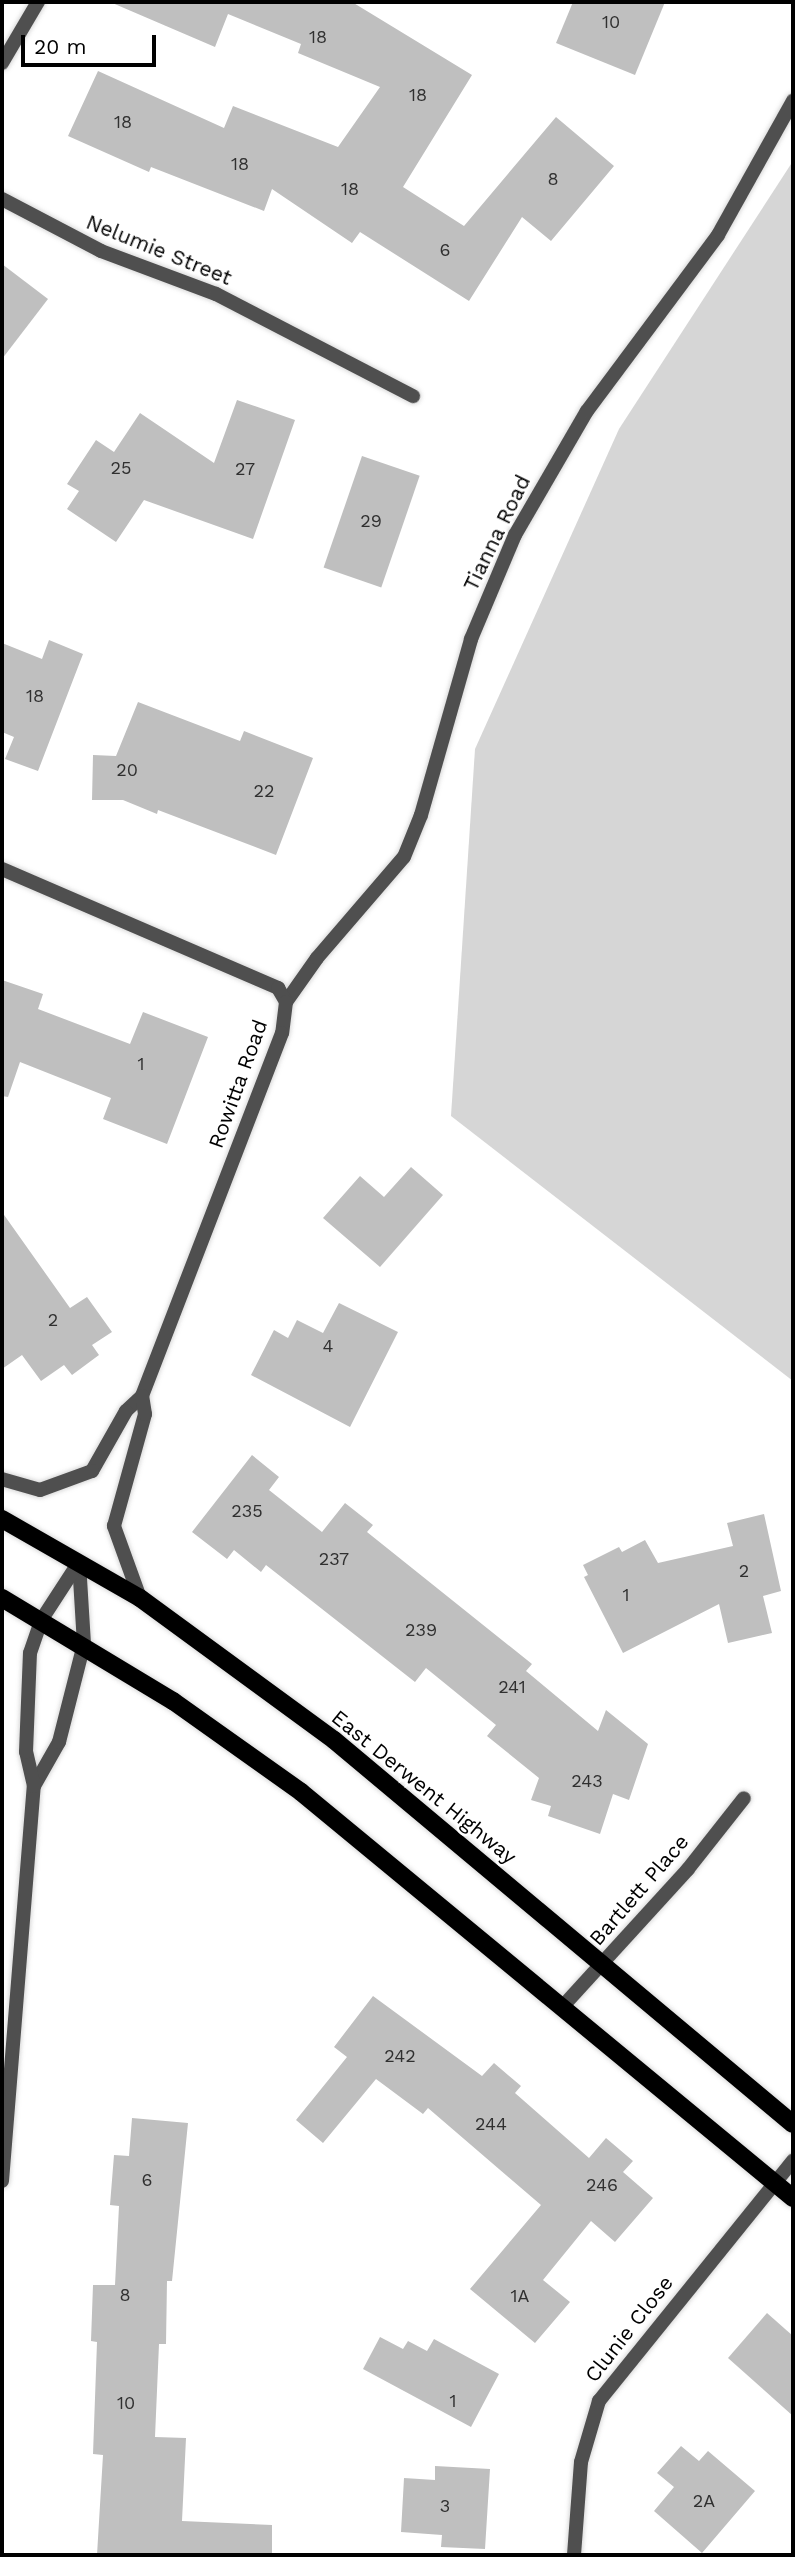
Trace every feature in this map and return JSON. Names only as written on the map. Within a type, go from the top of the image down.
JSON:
[{"type":"main road","name":"East Derwent Highway","points":[[2,1519],[140,1598],[334,1740],[793,2124]]},
{"type":"main road","points":[[2,1598],[84,1644],[301,1792],[793,2198]]},
{"type":"street","points":[[2,63],[38,2]]},
{"type":"street","name":"Tianna Road","points":[[286,1002],[317,958],[404,858],[421,815],[471,639],[515,535],[587,411],[718,235],[793,101]]},
{"type":"street","name":"Nelumie Street","points":[[2,199],[101,251],[216,294],[413,396]]},
{"type":"street","name":"Rowitta Road","points":[[2,869],[278,988],[286,1002],[282,1033],[142,1396],[126,1410],[92,1471],[40,1490],[2,1479]]},
{"type":"street","name":"Rowitta Road","points":[[140,1598],[114,1526],[145,1414],[142,1396]]},
{"type":"street","points":[[2,2181],[3,2132],[21,1994],[34,1786],[26,1752],[30,1653],[42,1619],[79,1562]]},
{"type":"street","points":[[34,1786],[59,1742],[84,1644],[79,1562]]},
{"type":"street","name":"Bartlett Place","points":[[563,2006],[688,1869],[744,1798]]},
{"type":"street","name":"Clunie Close","points":[[574,2555],[581,2462],[598,2401],[793,2161]]},
{"type":"shaded area","points":[[793,161],[793,1381],[451,1116],[475,749],[619,429]]},
{"type":"building","points":[[110,2],[352,2],[472,75],[403,187],[464,226],[556,117],[614,166],[551,241],[522,217],[469,301],[360,232],[352,243],[272,189],[264,211],[151,167],[149,172],[68,136],[98,71],[224,128],[233,106],[338,147],[380,87],[298,53],[301,44],[228,14],[215,47]]},
{"type":"building","points":[[573,2],[665,2],[635,75],[556,43]]},
{"type":"building","points":[[2,264],[48,299],[2,359]]},
{"type":"building","points":[[237,400],[295,420],[253,539],[144,500],[116,542],[67,509],[79,491],[67,484],[96,440],[114,452],[140,413],[214,463]]},
{"type":"building","points":[[362,456],[420,476],[381,587],[324,568]]},
{"type":"building","points":[[49,640],[83,654],[38,771],[5,759],[14,737],[2,732],[2,643],[42,659]]},
{"type":"building","points":[[138,702],[240,741],[244,731],[313,758],[276,855],[158,810],[157,814],[123,800],[92,800],[93,755],[116,756]]},
{"type":"building","points":[[2,980],[43,994],[38,1009],[130,1044],[143,1012],[208,1037],[167,1144],[103,1119],[111,1098],[20,1062],[8,1097],[2,1096]]},
{"type":"building","points":[[411,1167],[443,1195],[380,1267],[323,1218],[360,1176],[384,1197]]},
{"type":"building","points":[[2,1212],[70,1308],[87,1297],[112,1332],[92,1345],[99,1355],[72,1375],[64,1365],[41,1381],[22,1355],[2,1369]]},
{"type":"building","points":[[339,1303],[398,1332],[350,1427],[251,1375],[274,1330],[288,1338],[297,1320],[323,1333]]},
{"type":"building","points":[[252,1455],[279,1477],[269,1490],[322,1532],[345,1503],[373,1525],[367,1532],[532,1664],[526,1671],[598,1731],[606,1710],[648,1744],[629,1800],[613,1794],[600,1834],[548,1816],[551,1806],[531,1800],[539,1778],[487,1736],[496,1725],[426,1668],[415,1682],[266,1565],[261,1572],[234,1550],[227,1559],[192,1532]]},
{"type":"building","points":[[764,1514],[781,1591],[763,1596],[772,1633],[728,1643],[719,1604],[623,1653],[584,1577],[588,1575],[583,1565],[619,1547],[622,1552],[645,1540],[658,1563],[733,1546],[727,1523]]},
{"type":"building","points":[[373,1996],[482,2076],[494,2063],[521,2086],[515,2093],[589,2158],[606,2138],[633,2161],[623,2172],[653,2198],[615,2242],[591,2221],[543,2280],[570,2302],[535,2343],[470,2289],[541,2205],[428,2108],[423,2114],[376,2079],[323,2143],[296,2120],[347,2057],[334,2047]]},
{"type":"building","points":[[132,2118],[188,2123],[172,2281],[167,2281],[166,2344],[159,2344],[155,2437],[186,2438],[182,2521],[272,2525],[272,2555],[97,2555],[103,2455],[93,2454],[97,2342],[91,2341],[93,2285],[115,2285],[119,2206],[110,2205],[114,2155],[129,2156]]},
{"type":"building","points":[[767,2313],[793,2336],[793,2416],[728,2358]]},
{"type":"building","points":[[380,2337],[403,2349],[408,2341],[427,2351],[434,2339],[499,2374],[471,2427],[363,2369]]},
{"type":"building","points":[[681,2446],[699,2461],[708,2451],[755,2491],[702,2553],[654,2511],[674,2487],[657,2473]]},
{"type":"building","points":[[435,2466],[490,2469],[485,2549],[441,2547],[442,2535],[401,2532],[404,2478],[435,2480]]}]
